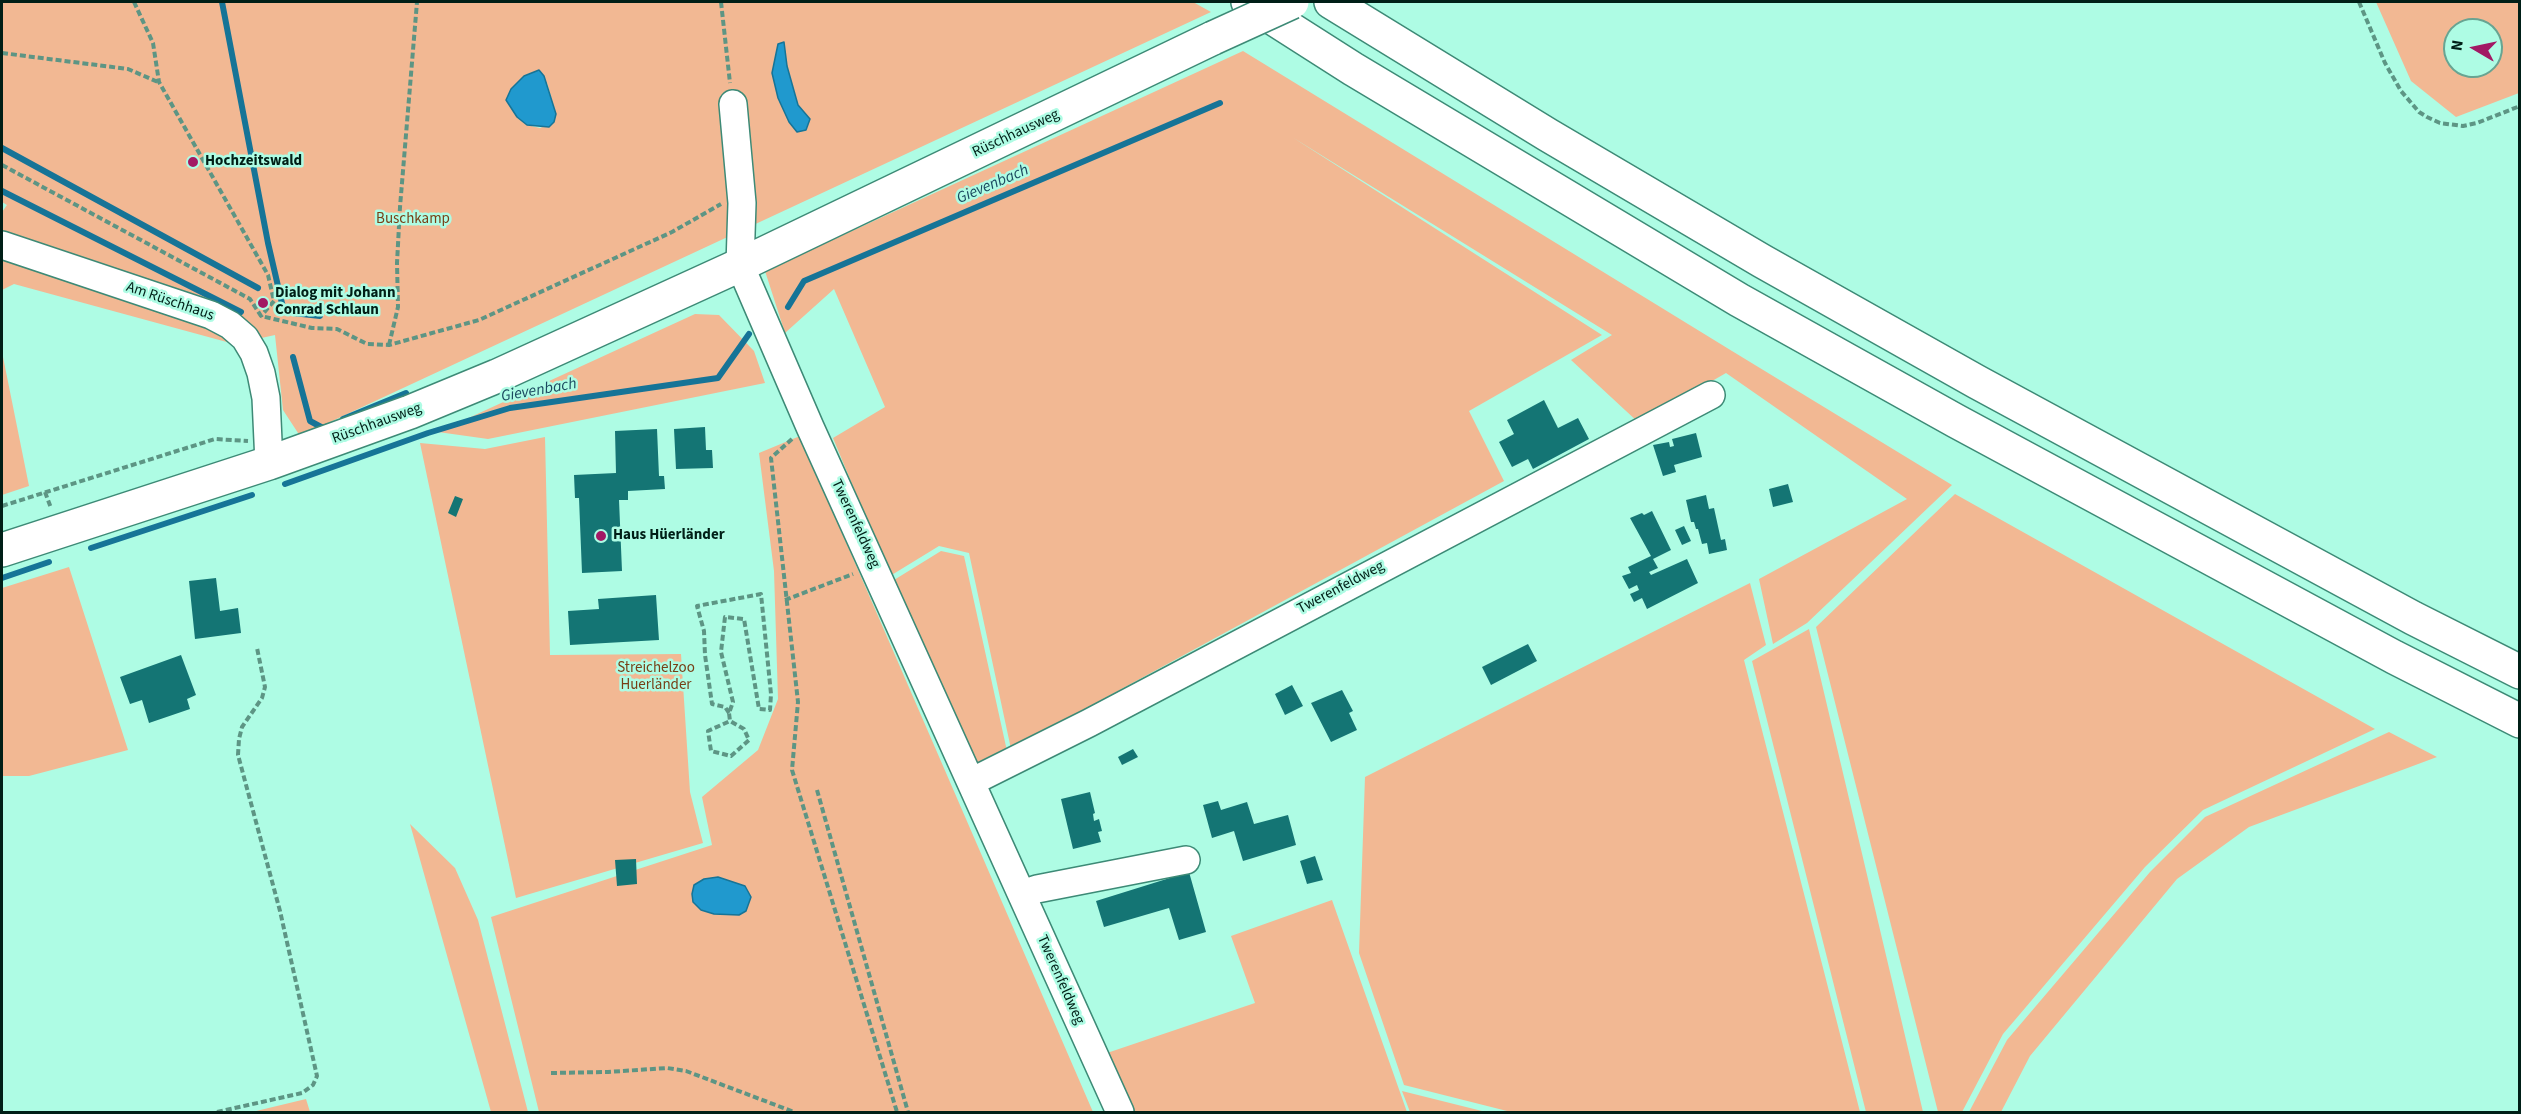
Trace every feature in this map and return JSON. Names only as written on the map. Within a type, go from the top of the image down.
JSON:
[{"type":"main road","points":[[1248,2],[1373,82],[1739,300],[1956,421],[2352,635],[2520,721]]},
{"type":"main road","name":"Rüschhausweg","points":[[2,550],[269,463],[410,412],[497,376],[740,265],[1292,2]]},
{"type":"main road","points":[[1331,2],[1548,135],[1773,267],[1977,382],[2382,601],[2520,672]]},
{"type":"street","points":[[733,104],[742,203],[740,265]]},
{"type":"street","name":"Am Rüschhaus","points":[[2,245],[211,315],[230,325],[245,338],[254,353],[261,373],[266,398],[269,463]]},
{"type":"street","name":"Twerenfeldweg","points":[[740,265],[810,427],[1120,1113]]},
{"type":"street","name":"Twerenfeldweg","points":[[971,782],[1089,723],[1711,395]]},
{"type":"street","points":[[1022,894],[1037,888],[1186,860]]},
{"type":"path","points":[[134,2],[153,43],[159,82],[268,275],[274,301],[261,316]]},
{"type":"path","points":[[389,345],[398,307],[400,207],[417,2]]},
{"type":"path","points":[[721,2],[733,104]]},
{"type":"path","points":[[2360,2],[2385,63],[2401,91],[2419,112],[2439,123],[2463,126],[2477,123],[2520,106]]},
{"type":"path","points":[[2,53],[128,69],[159,82]]},
{"type":"path","points":[[2,165],[250,299],[261,316],[312,328],[336,330],[368,344],[389,345],[479,320],[672,232],[721,204],[742,203]]},
{"type":"path","points":[[810,427],[785,444],[771,458],[798,702],[792,771],[897,1113]]},
{"type":"path","points":[[2,506],[215,439],[247,441],[269,463]]},
{"type":"path","points":[[785,600],[845,577]]},
{"type":"path","points":[[729,712],[725,707],[712,704],[704,631],[697,606],[760,594],[771,694],[770,710],[759,709],[744,618],[725,617],[721,652],[733,702],[729,712],[730,721]]},
{"type":"path","points":[[217,1113],[302,1093],[313,1085],[317,1076],[280,911],[238,756],[238,739],[242,727],[262,698],[265,687],[257,648]]},
{"type":"path","points":[[730,721],[744,729],[748,740],[731,756],[711,751],[708,731],[730,721]]},
{"type":"path","points":[[817,790],[908,1113]]},
{"type":"path","points":[[551,1073],[667,1068],[686,1071],[794,1113]]},
{"type":"green space","name":"Buschkamp","points":[[2,2],[1193,2],[1211,12],[300,436],[283,410],[275,335],[234,344],[14,284],[2,290],[2,212],[7,205],[2,202]],"holes":[[[784,42],[787,66],[798,105],[810,119],[778,98]],[[547,83],[556,114],[554,122],[540,128],[527,125],[517,117],[511,89],[517,84]]]},
{"type":"green space","points":[[2376,2],[2519,2],[2519,93],[2456,117],[2411,81]]},
{"type":"green space","points":[[1243,51],[1952,485],[1807,623],[1773,644],[1759,579],[1907,499],[1726,373],[1639,423],[1571,360],[1612,335],[1292,137],[1602,335],[1469,411],[1504,481],[1011,749],[969,553],[939,546],[890,576],[833,438],[885,407],[834,289],[785,333],[765,271]]},
{"type":"green space","points":[[695,314],[719,315],[754,351],[765,383],[488,439],[438,432]]},
{"type":"green space","points":[[2,352],[29,486],[2,495]]},
{"type":"green space","points":[[800,436],[1093,1112],[539,1112],[491,917],[712,845],[702,797],[758,750],[778,699],[774,571],[759,453]]},
{"type":"green space","name":"Streichelzoo Huerländer","points":[[545,437],[550,655],[681,654],[690,792],[703,843],[516,898],[420,443],[485,449]]},
{"type":"green space","points":[[1955,494],[2375,729],[2203,810],[2145,867],[2003,1034],[1962,1112],[1938,1112],[1816,627]]},
{"type":"green space","points":[[941,551],[964,556],[1007,751],[970,772],[894,580]]},
{"type":"green space","points":[[69,567],[128,750],[29,776],[2,776],[2,588]]},
{"type":"green space","points":[[1750,583],[1766,645],[1744,660],[1860,1112],[1511,1112],[1404,1085],[1359,953],[1365,777]]},
{"type":"green space","points":[[1809,629],[1923,1112],[1866,1112],[1752,661]]},
{"type":"green space","points":[[2389,732],[2437,757],[2249,827],[2177,879],[2030,1056],[2001,1112],[1969,1112],[2007,1040],[2150,872],[2205,817]]},
{"type":"green space","points":[[410,824],[455,868],[478,920],[528,1112],[491,1112]]},
{"type":"green space","points":[[1332,900],[1407,1112],[1132,1112],[1107,1053],[1255,1003],[1231,936]]},
{"type":"green space","points":[[1402,1091],[1486,1112],[1410,1112]]},
{"type":"green space","points":[[306,1099],[310,1112],[252,1112]]},
{"type":"water","points":[[784,42],[787,66],[798,105],[810,119],[806,130],[797,132],[789,122],[778,98],[772,73],[778,44]]},
{"type":"water","points":[[539,70],[544,76],[556,114],[554,122],[549,127],[527,125],[517,117],[506,100],[511,89],[524,76]]},
{"type":"water","points":[[718,877],[745,886],[751,897],[746,911],[739,915],[714,914],[701,910],[693,902],[694,885],[704,879]]},
{"type":"building","points":[[1544,400],[1558,428],[1578,418],[1589,439],[1533,469],[1528,459],[1512,467],[1499,442],[1514,434],[1507,420]]},
{"type":"building","points":[[705,427],[706,450],[712,450],[713,468],[676,469],[674,429]]},
{"type":"building","name":"Haus Hüerländer","points":[[657,429],[659,476],[664,476],[665,489],[628,491],[628,500],[619,500],[622,571],[582,573],[579,498],[575,498],[574,475],[616,473],[615,431]]},
{"type":"building","points":[[1696,433],[1702,457],[1674,465],[1676,472],[1663,476],[1653,445],[1669,442],[1670,447],[1674,446],[1672,439]]},
{"type":"building","points":[[1788,484],[1793,502],[1773,507],[1769,489]]},
{"type":"building","points":[[1706,495],[1709,509],[1714,508],[1721,540],[1725,539],[1727,550],[1709,554],[1707,543],[1702,544],[1698,529],[1694,522],[1691,522],[1686,500]]},
{"type":"building","points":[[455,496],[463,499],[456,517],[448,513]]},
{"type":"building","points":[[1652,511],[1671,550],[1653,559],[1658,568],[1649,572],[1651,575],[1687,559],[1698,583],[1647,609],[1642,598],[1634,602],[1630,594],[1639,590],[1637,585],[1629,589],[1622,576],[1631,573],[1628,567],[1651,556],[1630,518]]},
{"type":"building","points":[[1684,526],[1691,541],[1682,545],[1675,530]]},
{"type":"building","points":[[216,578],[220,611],[238,608],[241,633],[195,639],[189,581]]},
{"type":"building","points":[[656,595],[659,640],[570,645],[568,611],[599,609],[598,599]]},
{"type":"building","points":[[1528,644],[1537,661],[1491,685],[1482,667]]},
{"type":"building","points":[[181,655],[196,695],[187,699],[190,709],[149,723],[142,700],[130,704],[120,677]]},
{"type":"building","points":[[631,662],[642,662],[642,672],[631,672]]},
{"type":"building","points":[[1292,685],[1303,706],[1285,715],[1275,694]]},
{"type":"building","points":[[1342,690],[1353,711],[1349,713],[1357,730],[1331,742],[1311,703]]},
{"type":"building","points":[[1133,749],[1138,757],[1122,765],[1118,757]]},
{"type":"building","points":[[1090,792],[1095,813],[1093,814],[1094,821],[1099,819],[1102,831],[1098,832],[1101,842],[1073,849],[1061,799]]},
{"type":"building","points":[[1218,801],[1221,810],[1247,802],[1254,824],[1288,815],[1296,845],[1243,861],[1234,831],[1212,838],[1203,805]]},
{"type":"building","points":[[1315,856],[1323,880],[1307,884],[1300,861]]},
{"type":"building","points":[[636,859],[637,884],[617,886],[615,860]]},
{"type":"building","points":[[1189,872],[1206,932],[1179,940],[1169,908],[1104,927],[1096,901]]},
{"type":"waterway","points":[[222,2],[268,243],[284,312],[320,316]]},
{"type":"waterway","name":"Gievenbach","points":[[788,307],[804,281],[1220,103]]},
{"type":"waterway","points":[[2,148],[258,288]]},
{"type":"waterway","points":[[2,191],[241,312]]},
{"type":"waterway","name":"Gievenbach","points":[[285,484],[428,433],[510,408],[718,378],[749,334]]},
{"type":"waterway","points":[[293,357],[310,421],[323,428],[328,426]]},
{"type":"waterway","points":[[343,419],[406,393]]},
{"type":"waterway","name":"Gievenbach","points":[[91,548],[252,495]]},
{"type":"waterway","name":"Gievenbach","points":[[2,578],[49,562]]},
{"type":"place","name":"Hochzeitswald","points":[[193,162]]},
{"type":"place","name":"Dialog mit Johann Conrad Schlaun","points":[[263,303]]},
{"type":"place","name":"Haus Hüerländer","points":[[601,536]]}]
